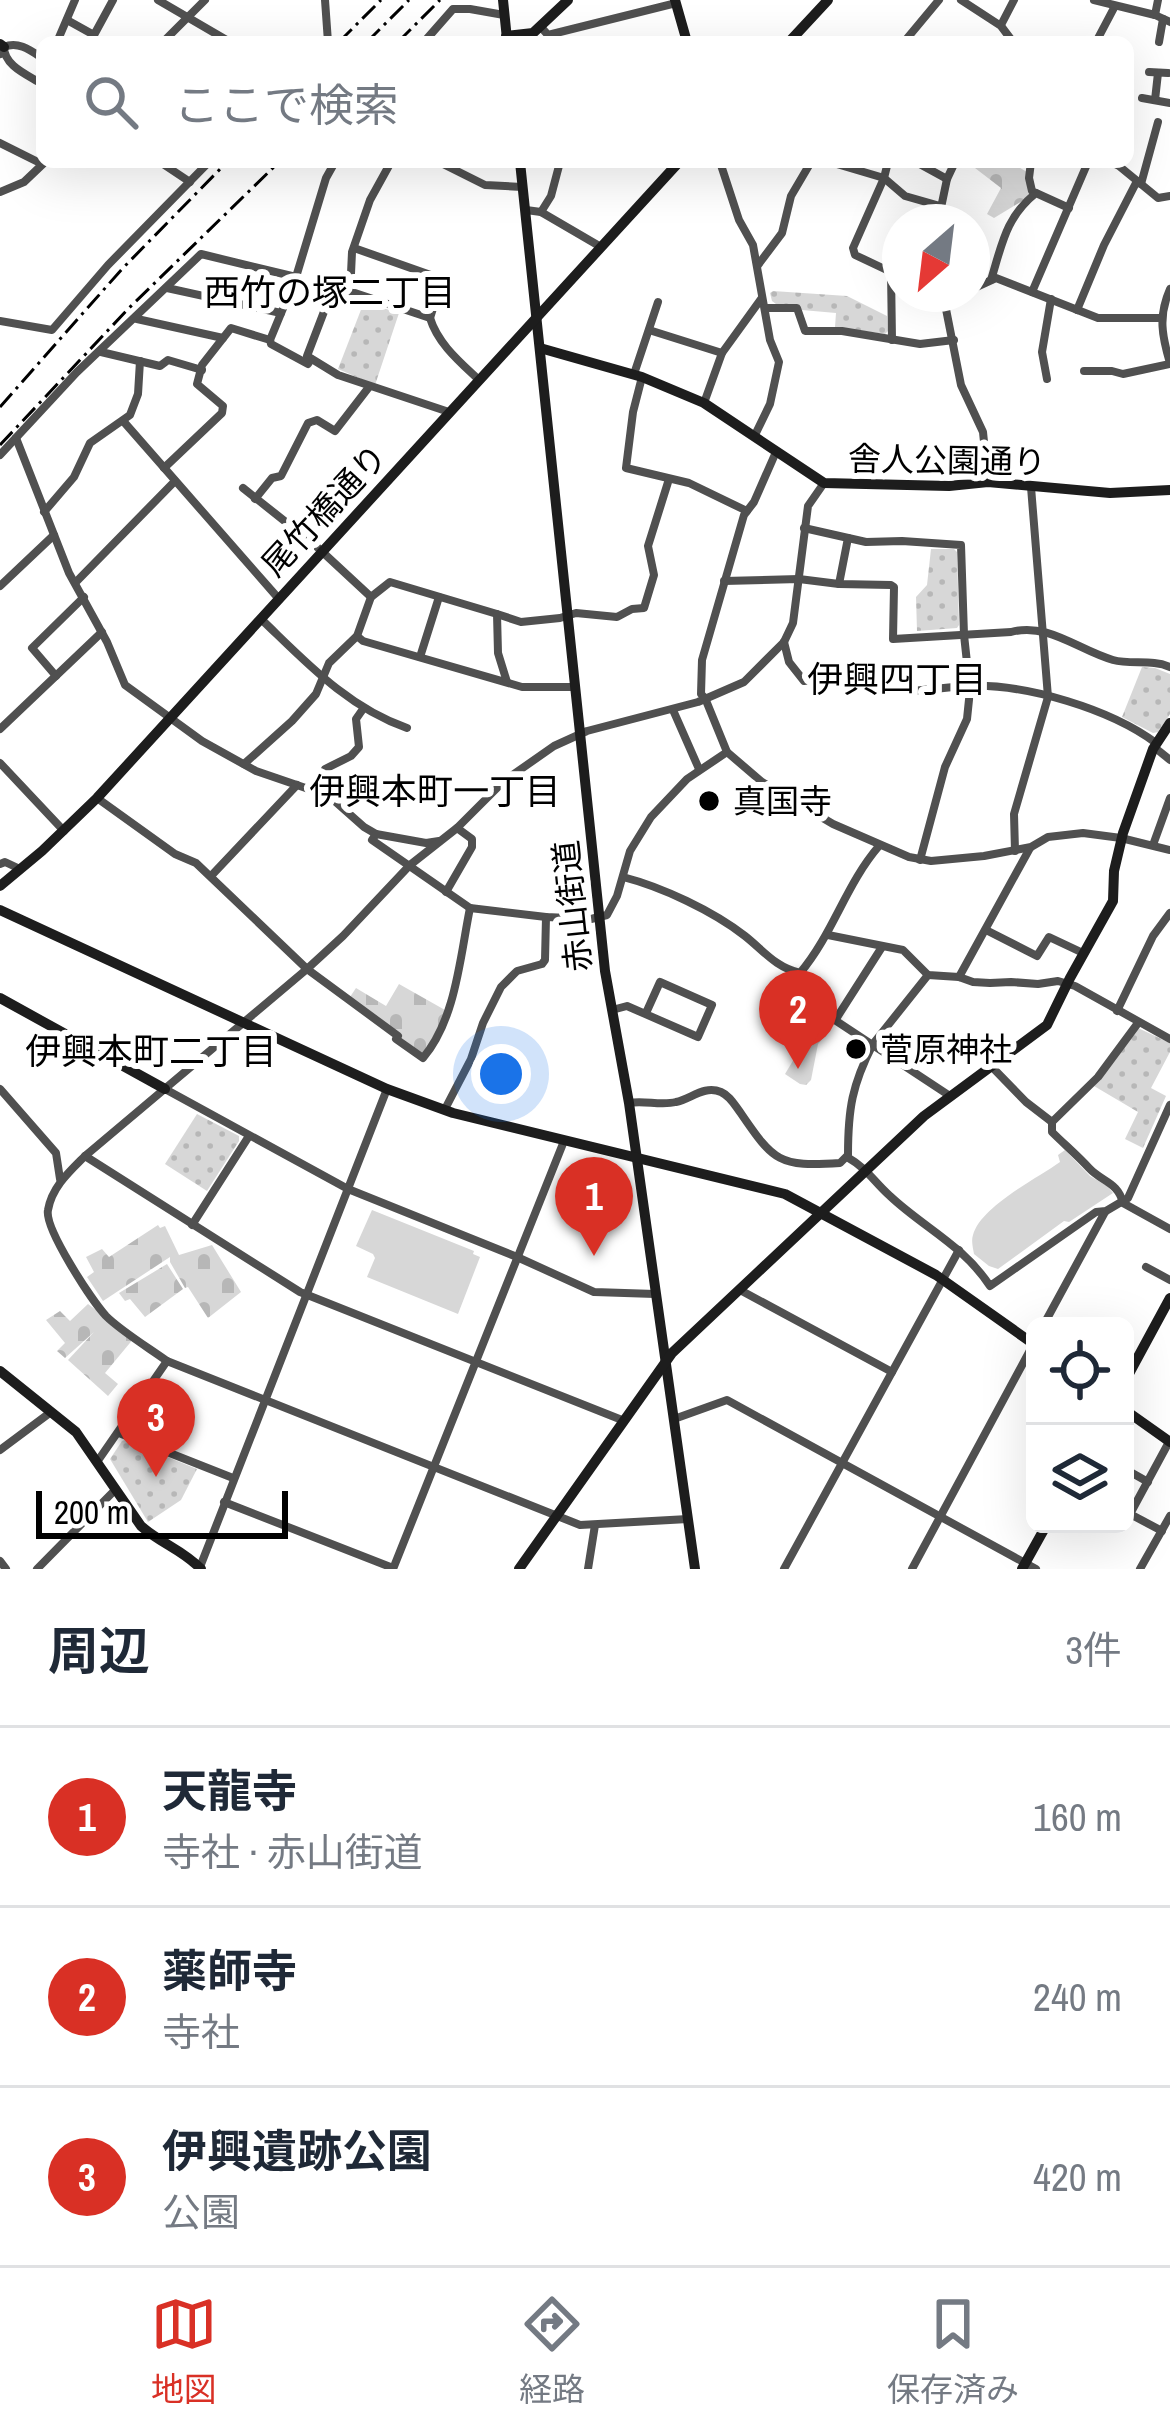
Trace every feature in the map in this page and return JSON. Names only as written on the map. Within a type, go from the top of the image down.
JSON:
[{"type":"street","points":[[60,36],[75,0]]},
{"type":"street","points":[[67,20],[94,35],[113,0]]},
{"type":"street","points":[[158,0],[220,36]]},
{"type":"street","points":[[169,36],[205,0]]},
{"type":"street","points":[[325,0],[328,36]]},
{"type":"street","points":[[503,0],[507,36]]},
{"type":"street","points":[[535,34],[568,0]]},
{"type":"street","points":[[638,0],[641,11]]},
{"type":"street","points":[[797,36],[828,0]]},
{"type":"street","points":[[909,36],[938,0]]},
{"type":"street","points":[[962,0],[1008,36]]},
{"type":"street","points":[[1001,26],[1014,0]]},
{"type":"street","points":[[1094,0],[1163,18]]},
{"type":"street","points":[[1158,0],[1163,18],[1159,42]]},
{"type":"street","points":[[535,34],[676,1],[685,36]]},
{"type":"street","points":[[1098,36],[1111,4]]},
{"type":"street","points":[[429,36],[453,9],[504,15]]},
{"type":"street","points":[[36,54],[11,44],[1,48],[9,62],[36,80]]},
{"type":"street","points":[[1155,100],[1158,72]]},
{"type":"street","points":[[1142,98],[1170,103]]},
{"type":"street","points":[[1077,310],[1104,245],[1139,183],[1158,122]]},
{"type":"street","points":[[0,143],[36,159]]},
{"type":"street","points":[[0,192],[24,182],[39,168]]},
{"type":"street","points":[[169,168],[190,182]]},
{"type":"street","points":[[0,321],[52,330],[202,168]]},
{"type":"street","points":[[270,340],[332,168]]},
{"type":"street","points":[[350,295],[354,248],[370,200],[389,168]]},
{"type":"street","points":[[452,168],[485,184],[523,187]]},
{"type":"street","name":"赤山街道","points":[[521,168],[605,971],[695,1569]]},
{"type":"street","points":[[541,212],[558,168]]},
{"type":"street","name":"尾竹橋通り","points":[[0,886],[97,798],[674,168]]},
{"type":"street","points":[[722,168],[739,220],[753,244],[770,340],[779,362],[770,404],[755,435]]},
{"type":"street","points":[[757,266],[782,233],[791,196],[807,168]]},
{"type":"street","points":[[850,168],[884,178],[904,196],[933,204]]},
{"type":"street","points":[[886,168],[853,248],[855,256],[891,272],[892,340]]},
{"type":"street","points":[[927,168],[947,179]]},
{"type":"street","points":[[941,204],[952,168]]},
{"type":"street","points":[[1030,168],[1032,191],[1069,208]]},
{"type":"street","points":[[1033,292],[1086,168]]},
{"type":"street","points":[[1119,168],[1158,198],[1170,196]]},
{"type":"street","points":[[991,281],[1010,223],[1018,208],[1036,194]]},
{"type":"street","points":[[526,210],[541,212],[601,248]]},
{"type":"street","points":[[354,248],[442,279],[430,318],[434,329],[479,380]]},
{"type":"street","points":[[0,455],[76,372],[201,254],[296,278],[331,296],[344,299],[355,293],[430,318]]},
{"type":"street","points":[[991,281],[996,278],[1098,318],[1161,318]]},
{"type":"street","points":[[167,288],[281,313]]},
{"type":"street","points":[[1084,371],[1123,374],[1170,363],[1161,318],[1170,289]]},
{"type":"street","points":[[331,296],[307,356],[310,359],[369,387],[450,413]]},
{"type":"street","points":[[1046,379],[1042,352],[1051,299]]},
{"type":"street","points":[[658,302],[638,375],[626,468],[689,483],[747,511]]},
{"type":"street","points":[[764,303],[797,308],[805,331],[920,344],[954,340]]},
{"type":"street","points":[[704,403],[722,353],[764,303]]},
{"type":"street","points":[[949,312],[961,385],[983,432],[988,482]]},
{"type":"street","points":[[135,318],[223,338]]},
{"type":"street","points":[[164,468],[222,412],[223,406],[197,385],[202,365],[231,328],[270,340],[308,364],[310,359]]},
{"type":"street","points":[[649,330],[722,353]]},
{"type":"street","name":"舎人公園通り","points":[[540,348],[638,375],[704,403],[824,483],[949,486],[988,482],[1110,493],[1170,490]]},
{"type":"street","points":[[99,352],[160,366],[168,360],[202,370]]},
{"type":"street","points":[[44,512],[74,477],[90,443],[124,422],[136,404],[140,361]]},
{"type":"street","points":[[255,499],[272,478],[280,476],[308,423],[317,420],[335,431],[369,387]]},
{"type":"street","points":[[124,422],[279,599]]},
{"type":"street","points":[[16,438],[44,512],[121,680],[202,741],[244,764],[329,796],[376,834],[440,841]]},
{"type":"street","points":[[776,452],[744,515],[702,660],[700,694],[728,752],[773,790],[879,846],[920,860],[1015,851],[1048,837],[1084,833],[1170,850]]},
{"type":"street","points":[[244,764],[316,694],[329,663],[357,636],[371,597],[390,582],[520,622],[576,613],[617,617],[644,608],[654,575],[648,546],[668,479]]},
{"type":"street","points":[[76,583],[175,481]]},
{"type":"street","points":[[688,1520],[580,1525],[167,1361],[102,1311],[51,1232],[48,1210],[60,1181],[85,1156],[307,969],[410,865],[457,828],[504,781],[554,746],[580,735],[673,710],[744,682],[784,642],[793,623],[808,506],[824,483]]},
{"type":"street","points":[[1015,851],[1014,814],[1048,697],[1031,487]]},
{"type":"street","points":[[243,488],[371,597]]},
{"type":"street","points":[[804,528],[866,542],[961,545],[967,719],[945,767],[920,860]]},
{"type":"street","points":[[0,586],[54,535]]},
{"type":"street","points":[[839,584],[848,538]]},
{"type":"street","points":[[724,580],[891,585],[893,639],[1026,628],[1115,661],[1170,667]]},
{"type":"street","points":[[56,676],[32,648],[84,597]]},
{"type":"street","points":[[420,657],[439,597]]},
{"type":"street","points":[[497,614],[498,653],[507,682]]},
{"type":"street","points":[[261,620],[363,709],[407,728]]},
{"type":"street","points":[[0,729],[102,632]]},
{"type":"street","points":[[357,636],[522,687],[575,687]]},
{"type":"street","points":[[784,642],[789,662],[804,682],[830,675],[855,677],[890,692],[969,686],[1016,690],[1118,719],[1170,760]]},
{"type":"street","points":[[316,790],[325,769],[351,756],[358,747],[356,719],[363,709]]},
{"type":"street","points":[[673,710],[698,769]]},
{"type":"street","points":[[519,1569],[664,1360],[924,1116],[1047,1025],[1113,901],[1121,838],[1155,745],[1168,730]]},
{"type":"street","points":[[376,834],[372,840],[470,908],[600,918],[608,914],[630,851],[651,817],[698,769],[728,752]]},
{"type":"street","points":[[0,763],[64,831]]},
{"type":"street","points":[[212,876],[297,785]]},
{"type":"street","points":[[97,798],[175,854],[196,863],[307,969],[423,1058],[448,1009],[470,908]]},
{"type":"street","points":[[1153,845],[1170,798]]},
{"type":"street","points":[[446,892],[472,847],[472,838],[457,828]]},
{"type":"street","points":[[879,846],[800,974],[804,996],[950,1096]]},
{"type":"street","points":[[959,977],[1031,847]]},
{"type":"street","points":[[0,864],[20,869]]},
{"type":"street","points":[[622,877],[658,886],[739,932],[780,967],[800,974]]},
{"type":"street","points":[[0,910],[444,1111],[773,1190],[822,1212],[942,1280],[1026,1338]]},
{"type":"street","points":[[1118,1010],[1153,936],[1166,929],[1170,913]]},
{"type":"street","points":[[444,1111],[471,1059],[494,997],[510,975],[545,959],[546,917]]},
{"type":"street","points":[[986,930],[1037,956],[1049,937],[1083,953]]},
{"type":"street","points":[[828,935],[903,950],[928,975],[973,982],[1038,985],[1053,980],[1067,984],[1170,1039]]},
{"type":"street","points":[[836,1018],[882,947]]},
{"type":"street","points":[[628,1102],[669,1103],[714,1090],[729,1097],[773,1155],[805,1166],[841,1163],[847,1157],[849,1105],[873,1044],[928,975]]},
{"type":"street","points":[[612,1010],[628,1006],[698,1037],[712,1005],[660,982],[646,1012]]},
{"type":"street","points":[[0,998],[348,1190],[594,1292],[655,1294]]},
{"type":"street","points":[[706,1019],[715,1034]]},
{"type":"street","points":[[1123,1203],[1122,1194],[1110,1181],[1092,1173],[1052,1132],[1052,1122],[1097,1077],[1138,1023]]},
{"type":"street","points":[[990,1065],[1052,1122]]},
{"type":"street","points":[[0,1088],[56,1153],[60,1181]]},
{"type":"street","points":[[0,1371],[76,1432],[148,1533],[200,1568],[387,1089]]},
{"type":"street","points":[[847,1157],[975,1263],[990,1286],[1096,1212],[1123,1203],[1170,1105]]},
{"type":"street","points":[[192,1225],[249,1136]]},
{"type":"street","points":[[224,1502],[394,1569],[564,1141]]},
{"type":"street","points":[[85,1156],[306,1295],[622,1420]]},
{"type":"street","points":[[1123,1203],[1170,1229]]},
{"type":"street","points":[[1048,1317],[1106,1210]]},
{"type":"street","points":[[784,1569],[959,1250]]},
{"type":"street","points":[[1146,1267],[1170,1280]]},
{"type":"street","points":[[739,1290],[892,1372]]},
{"type":"street","points":[[1134,1364],[1170,1298]]},
{"type":"street","points":[[912,1569],[1026,1358]]},
{"type":"street","points":[[97,1462],[167,1361]]},
{"type":"street","points":[[674,1419],[727,1400],[1028,1567],[1043,1533]]},
{"type":"street","points":[[0,1450],[52,1411]]},
{"type":"street","points":[[1134,1416],[1170,1442],[1130,1514],[1162,1532]]},
{"type":"street","points":[[119,1433],[233,1478]]},
{"type":"street","points":[[1134,1474],[1148,1482]]},
{"type":"street","points":[[37,1569],[115,1490]]},
{"type":"street","points":[[1140,1569],[1170,1516]]},
{"type":"street","points":[[588,1569],[595,1526]]},
{"type":"street","points":[[0,1561],[6,1569]]},
{"type":"green space","points":[[975,168],[1027,172],[1029,197],[994,218],[990,208],[1001,188]]},
{"type":"green space","points":[[773,291],[847,296],[887,316],[888,331],[835,327],[836,313],[776,304]]},
{"type":"green space","points":[[364,302],[399,313],[375,385],[338,369]]},
{"type":"green space","points":[[931,549],[957,552],[959,625],[917,631],[916,597],[927,585]]},
{"type":"green space","points":[[1142,667],[1170,674],[1170,714],[1158,732],[1122,717]]},
{"type":"green space","points":[[399,984],[445,1010],[422,1054],[350,997],[356,988],[386,1006]]},
{"type":"green space","points":[[798,997],[828,1020],[831,1029],[818,1044],[806,1085],[785,1074],[794,1059],[782,1041],[785,1036],[803,1047],[812,1035],[792,1017]]},
{"type":"green space","points":[[1138,1028],[1170,1043],[1151,1088],[1166,1096],[1143,1148],[1125,1139],[1138,1112],[1094,1086]]},
{"type":"green space","points":[[197,1114],[239,1136],[207,1191],[165,1164]]},
{"type":"green space","points":[[1065,1150],[1113,1193],[1064,1221],[998,1269],[989,1266],[974,1254],[972,1237],[978,1224],[998,1203],[1060,1162],[1058,1155]]},
{"type":"green space","points":[[372,1210],[480,1257],[458,1314],[367,1277],[375,1258],[356,1246]]},
{"type":"green space","points":[[158,1225],[165,1226],[179,1255],[212,1245],[241,1292],[208,1318],[185,1288],[170,1257],[103,1301],[87,1277],[94,1272],[86,1257],[102,1249],[109,1257]]},
{"type":"green space","points":[[167,1264],[183,1289],[145,1317],[119,1293]]},
{"type":"green space","points":[[88,1304],[134,1338],[105,1373],[118,1384],[108,1396],[68,1360],[94,1332],[65,1358],[57,1351],[65,1343],[46,1320],[60,1311],[70,1321]]},
{"type":"green space","points":[[125,1440],[197,1469],[181,1500],[148,1522],[110,1459]]},
{"type":"railway","points":[[345,36],[381,0]]},
{"type":"railway","points":[[373,36],[409,0]]},
{"type":"railway","points":[[404,36],[440,0]]},
{"type":"railway","points":[[0,407],[122,269],[221,168]]},
{"type":"railway","points":[[0,445],[128,309],[273,168]]},
{"type":"place","name":"真国寺","points":[[709,801]]},
{"type":"place","name":"菅原神社","points":[[856,1049]]},
{"type":"place","name":"薬師寺","points":[[798,1069]]},
{"type":"place","name":"天龍寺","points":[[594,1256]]},
{"type":"place","name":"伊興遺跡公園","points":[[156,1477]]},
{"type":"district","name":"西竹の塚二丁目","points":[[330,292]]},
{"type":"district","name":"伊興四丁目","points":[[897,679]]},
{"type":"district","name":"伊興本町一丁目","points":[[435,791]]},
{"type":"district","name":"伊興本町二丁目","points":[[151,1051]]}]
